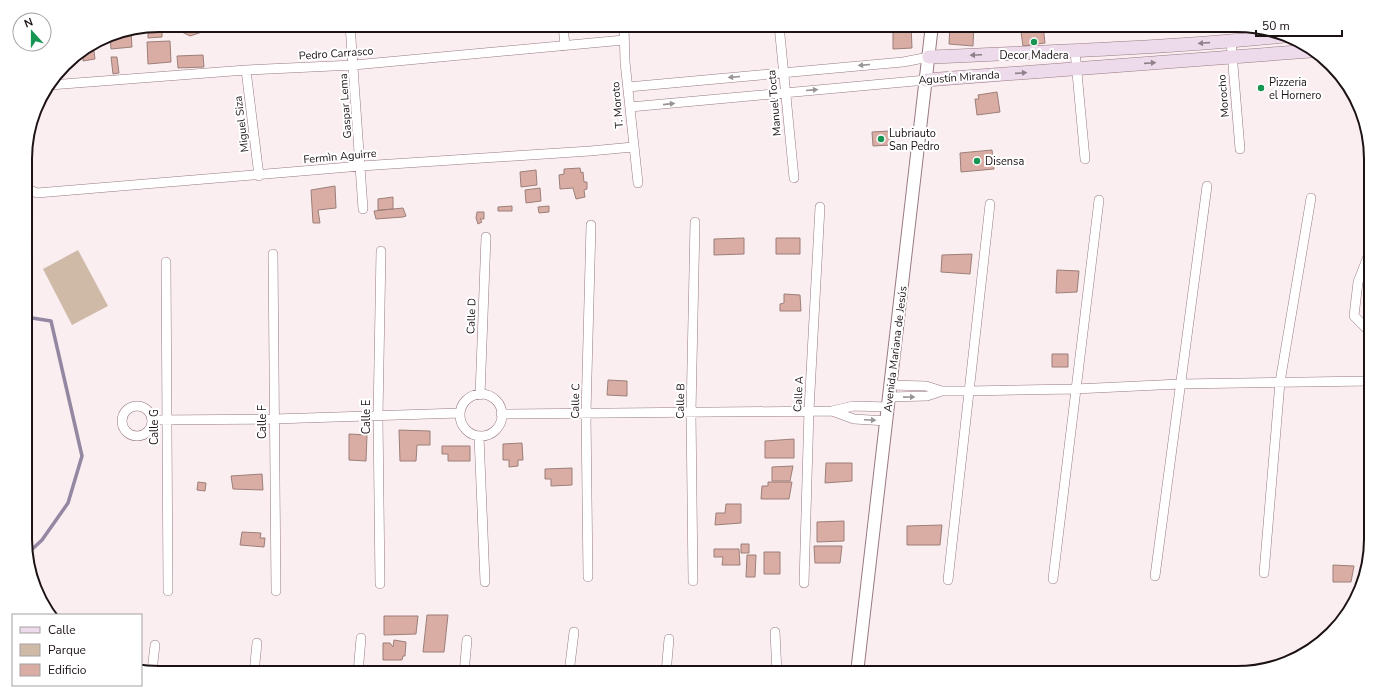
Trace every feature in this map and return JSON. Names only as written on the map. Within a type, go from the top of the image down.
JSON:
[{"type":"main road","name":"Agustín Miranda","points":[[929,57],[1075,51],[1231,41],[1265,35]]},
{"type":"main road","name":"Agustín Miranda","points":[[926,80],[1304,51]]},
{"type":"street","name":"Gaspar Lema","points":[[351,32],[363,209]]},
{"type":"street","points":[[564,32],[565,46]]},
{"type":"street","name":"T. Moroto","points":[[624,32],[633,147],[638,183]]},
{"type":"street","name":"Manuel Tocta","points":[[780,32],[794,178]]},
{"type":"street","name":"Avenida Mariana de Jesús","points":[[858,666],[931,32]]},
{"type":"street","name":"Pedro Carrasco","points":[[55,86],[246,70],[354,65],[624,40]]},
{"type":"street","name":"Morocho","points":[[1231,41],[1240,149]]},
{"type":"street","points":[[1075,51],[1085,160]]},
{"type":"street","name":"Agustín Miranda","points":[[628,87],[903,62],[929,57]]},
{"type":"street","name":"Miguel Siza","points":[[246,70],[259,176]]},
{"type":"street","name":"Agustín Miranda","points":[[630,107],[926,80]]},
{"type":"street","name":"Fermìn Aguirre","points":[[32,191],[37,193],[259,176],[361,166],[633,147]]},
{"type":"street","points":[[1155,576],[1207,186]]},
{"type":"street","points":[[1264,573],[1280,382],[1311,198]]},
{"type":"street","points":[[1053,579],[1098,200]]},
{"type":"street","points":[[948,580],[990,204]]},
{"type":"street","name":"Calle A","points":[[804,583],[809,410],[820,206]]},
{"type":"street","name":"Calle B","points":[[693,581],[691,412],[695,222]]},
{"type":"street","name":"Calle C","points":[[588,577],[586,413],[591,225]]},
{"type":"street","name":"Calle D","points":[[480,395],[486,237]]},
{"type":"street","name":"Calle E","points":[[380,584],[378,417],[381,251]]},
{"type":"street","name":"Calle F","points":[[273,254],[276,591]]},
{"type":"street","name":"Calle G","points":[[166,262],[168,591]]},
{"type":"street","points":[[1364,266],[1358,282],[1354,316],[1364,326]]},
{"type":"street","points":[[502,414],[809,410],[832,411],[926,386],[942,390],[969,391],[1075,389],[1180,384],[1364,381]]},
{"type":"street","points":[[890,396],[927,396],[942,390]]},
{"type":"street","points":[[480,395],[492,398],[497,402],[502,414],[496,430],[488,435],[480,436],[467,431],[463,426],[460,413],[465,402],[474,396],[480,395]]},
{"type":"street","points":[[832,411],[854,419],[887,421]]},
{"type":"street","points":[[152,420],[378,417],[460,413]]},
{"type":"street","points":[[480,436],[485,582]]},
{"type":"street","points":[[570,666],[574,632]]},
{"type":"street","points":[[775,632],[777,666]]},
{"type":"street","points":[[359,666],[361,638]]},
{"type":"street","points":[[667,666],[669,639]]},
{"type":"street","points":[[465,666],[467,640]]},
{"type":"street","points":[[255,666],[257,643]]},
{"type":"street","points":[[153,666],[155,645]]},
{"type":"green space","points":[[78,250],[108,306],[72,325],[43,269]]},
{"type":"building","points":[[148,32],[162,32],[162,37],[148,38]]},
{"type":"building","points":[[182,32],[202,32],[190,36]]},
{"type":"building","points":[[893,32],[911,32],[912,48],[893,49]]},
{"type":"building","points":[[950,32],[974,32],[973,46],[949,44]]},
{"type":"building","points":[[1021,32],[1044,32],[1045,43],[1023,46]]},
{"type":"building","points":[[131,35],[132,47],[111,49],[110,42]]},
{"type":"building","points":[[170,41],[171,62],[148,64],[147,42]]},
{"type":"building","points":[[94,50],[95,59],[83,61],[83,57]]},
{"type":"building","points":[[203,55],[204,67],[178,68],[177,56]]},
{"type":"building","points":[[111,57],[117,57],[119,73],[113,74]]},
{"type":"building","points":[[997,92],[1000,112],[977,115],[975,99],[979,99],[978,95]]},
{"type":"building","name":"Lubriauto San Pedro","points":[[890,131],[891,145],[873,146],[872,132]]},
{"type":"building","name":"Disensa","points":[[992,150],[994,169],[961,172],[960,153]]},
{"type":"building","points":[[580,168],[581,173],[583,172],[584,182],[587,182],[587,189],[584,190],[585,197],[576,199],[573,188],[560,189],[559,175],[564,174],[564,169]]},
{"type":"building","points":[[536,170],[537,185],[521,187],[520,172]]},
{"type":"building","points":[[335,186],[336,208],[318,210],[320,223],[313,223],[311,190]]},
{"type":"building","points":[[540,188],[541,201],[526,203],[525,190]]},
{"type":"building","points":[[393,197],[393,209],[378,210],[378,199]]},
{"type":"building","points":[[512,206],[512,211],[498,211],[498,207]]},
{"type":"building","points":[[549,206],[549,212],[539,213],[538,207]]},
{"type":"building","points":[[403,208],[406,216],[403,217],[376,219],[374,211]]},
{"type":"building","points":[[477,212],[484,212],[484,219],[480,219],[482,222],[478,224],[476,218]]},
{"type":"building","points":[[744,238],[744,254],[714,255],[714,239]]},
{"type":"building","points":[[776,238],[800,238],[800,254],[776,254]]},
{"type":"building","points":[[972,254],[970,274],[941,272],[942,255]]},
{"type":"building","points":[[1057,270],[1079,271],[1077,292],[1056,293]]},
{"type":"building","points":[[784,294],[800,295],[801,311],[780,311],[780,304],[784,303]]},
{"type":"building","points":[[1052,354],[1068,354],[1068,367],[1052,367]]},
{"type":"building","points":[[608,380],[627,381],[627,396],[607,395]]},
{"type":"building","points":[[399,430],[430,431],[430,445],[417,445],[416,461],[400,461]]},
{"type":"building","points":[[349,434],[367,435],[366,461],[349,460]]},
{"type":"building","points":[[794,439],[794,458],[765,458],[765,441]]},
{"type":"building","points":[[522,443],[523,460],[518,460],[518,466],[509,467],[509,460],[503,460],[503,444]]},
{"type":"building","points":[[442,446],[470,446],[470,461],[448,461],[448,454],[442,454]]},
{"type":"building","points":[[826,463],[852,463],[852,481],[825,483]]},
{"type":"building","points":[[793,466],[790,481],[772,481],[772,467]]},
{"type":"building","points":[[572,468],[572,485],[551,486],[551,479],[545,479],[545,469]]},
{"type":"building","points":[[262,474],[263,490],[233,489],[231,476]]},
{"type":"building","points":[[198,482],[206,483],[205,491],[197,490]]},
{"type":"building","points":[[768,482],[792,482],[789,499],[761,499],[762,486],[768,486]]},
{"type":"building","points":[[726,504],[741,504],[741,523],[715,525],[716,513],[725,513]]},
{"type":"building","points":[[844,521],[844,541],[817,542],[817,522]]},
{"type":"building","points":[[942,525],[940,545],[907,545],[907,526]]},
{"type":"building","points":[[242,532],[261,533],[260,538],[265,538],[264,547],[240,545]]},
{"type":"building","points":[[741,544],[749,544],[749,553],[741,553]]},
{"type":"building","points":[[814,546],[842,546],[840,563],[815,563]]},
{"type":"building","points":[[714,549],[739,549],[740,565],[722,565],[723,557],[714,557]]},
{"type":"building","points":[[764,552],[780,552],[780,574],[764,574]]},
{"type":"building","points":[[747,555],[756,555],[755,577],[746,577]]},
{"type":"building","points":[[1333,565],[1354,566],[1351,582],[1333,582]]},
{"type":"building","points":[[427,615],[448,615],[444,652],[423,652]]},
{"type":"building","points":[[384,616],[418,616],[416,634],[384,635]]},
{"type":"building","points":[[394,640],[406,642],[405,656],[403,656],[402,660],[383,660],[383,643],[390,643],[393,647]]},
{"type":"waterway","points":[[32,318],[51,321],[82,456],[68,503],[42,540],[33,549]]},
{"type":"place","name":"Decor Madera","points":[[1034,42]]},
{"type":"place","name":"Pizzeria el Hornero","points":[[1261,88]]},
{"type":"place","name":"Lubriauto San Pedro","points":[[881,139]]},
{"type":"place","name":"Disensa","points":[[977,161]]}]
